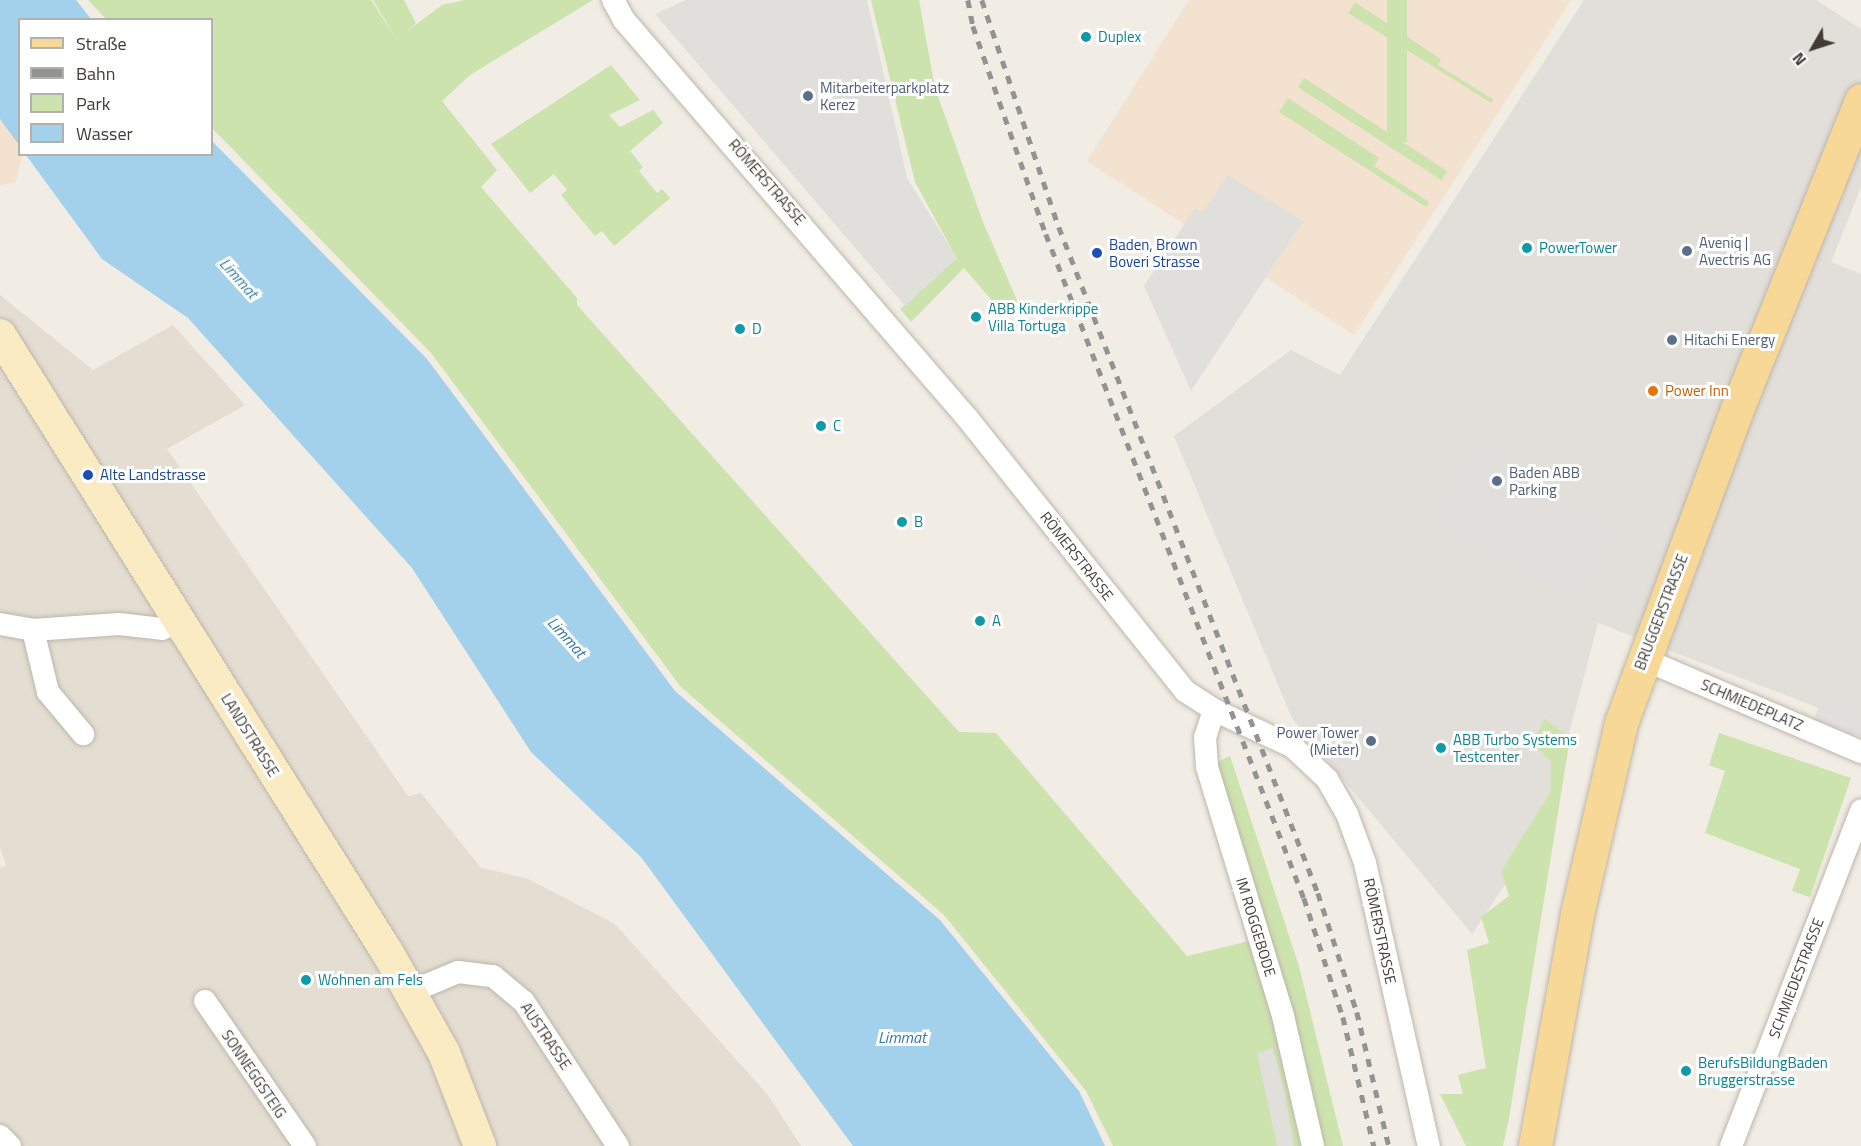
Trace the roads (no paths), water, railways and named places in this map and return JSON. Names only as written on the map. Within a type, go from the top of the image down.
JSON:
[{"type":"main road","name":"BRUGGERSTRASSE","points":[[1534,1146],[1576,914],[1604,790],[1642,660],[1737,409],[1861,100]]},
{"type":"main road","name":"LANDSTRASSE","points":[[0,334],[8,368],[180,621],[410,992],[444,1053],[480,1146]]},
{"type":"street","name":"RÖMERSTRASSE","points":[[613,0],[624,20],[968,419],[1176,681],[1192,697],[1214,710],[1305,756],[1327,779],[1347,814],[1365,863],[1430,1146]]},
{"type":"street","points":[[0,624],[33,630],[119,624],[162,629],[180,621]]},
{"type":"street","points":[[33,630],[48,692],[83,734]]},
{"type":"street","name":"SCHMIEDEPLATZ","points":[[1642,660],[1861,752]]},
{"type":"street","name":"IM ROGGEBODE","points":[[1214,710],[1205,737],[1207,767],[1283,1016],[1313,1146]]},
{"type":"street","name":"SCHMIEDESTRASSE","points":[[1731,1146],[1861,810]]},
{"type":"street","name":"AUSTRASSE","points":[[410,992],[458,972],[493,976],[524,1002],[618,1146]]},
{"type":"street","name":"SONNEGGSTEIG","points":[[205,1001],[305,1146]]},
{"type":"street","points":[[0,1136],[10,1146]]},
{"type":"water","points":[[0,0],[76,0],[90,18],[18,18],[18,144],[0,119]]},
{"type":"water","name":"Limmat","points":[[213,142],[427,359],[675,691],[940,920],[1079,1091],[1105,1146],[853,1146],[641,857],[531,752],[412,568],[188,318],[102,259],[27,156],[213,156]]},
{"type":"railway","points":[[968,0],[973,26],[1046,234],[1304,898],[1343,1017],[1374,1146]]},
{"type":"railway","points":[[982,0],[1059,227],[1318,893],[1357,1012],[1389,1146]]},
{"type":"place","name":"Duplex","points":[[1086,37]]},
{"type":"place","name":"Mitarbeiterparkplatz Kerez","points":[[808,96]]},
{"type":"place","name":"PowerTower","points":[[1527,248]]},
{"type":"place","name":"Aveniq | Avectris AG","points":[[1687,251]]},
{"type":"place","name":"Baden, Brown Boveri Strasse","points":[[1097,253]]},
{"type":"place","name":"ABB Kinderkrippe Villa Tortuga","points":[[976,317]]},
{"type":"place","name":"D","points":[[740,329]]},
{"type":"place","name":"Hitachi Energy","points":[[1672,340]]},
{"type":"place","name":"Power Inn","points":[[1653,391]]},
{"type":"place","name":"C","points":[[821,426]]},
{"type":"place","name":"Alte Landstrasse","points":[[88,475]]},
{"type":"place","name":"Baden ABB Parking","points":[[1497,481]]},
{"type":"place","name":"B","points":[[902,522]]},
{"type":"place","name":"A","points":[[980,621]]},
{"type":"place","name":"Power Tower (Mieter)","points":[[1371,741]]},
{"type":"place","name":"ABB Turbo Systems Testcenter","points":[[1441,748]]},
{"type":"place","name":"Wohnen am Fels","points":[[306,980]]},
{"type":"place","name":"BerufsBildungBaden Bruggerstrasse","points":[[1686,1071]]}]
